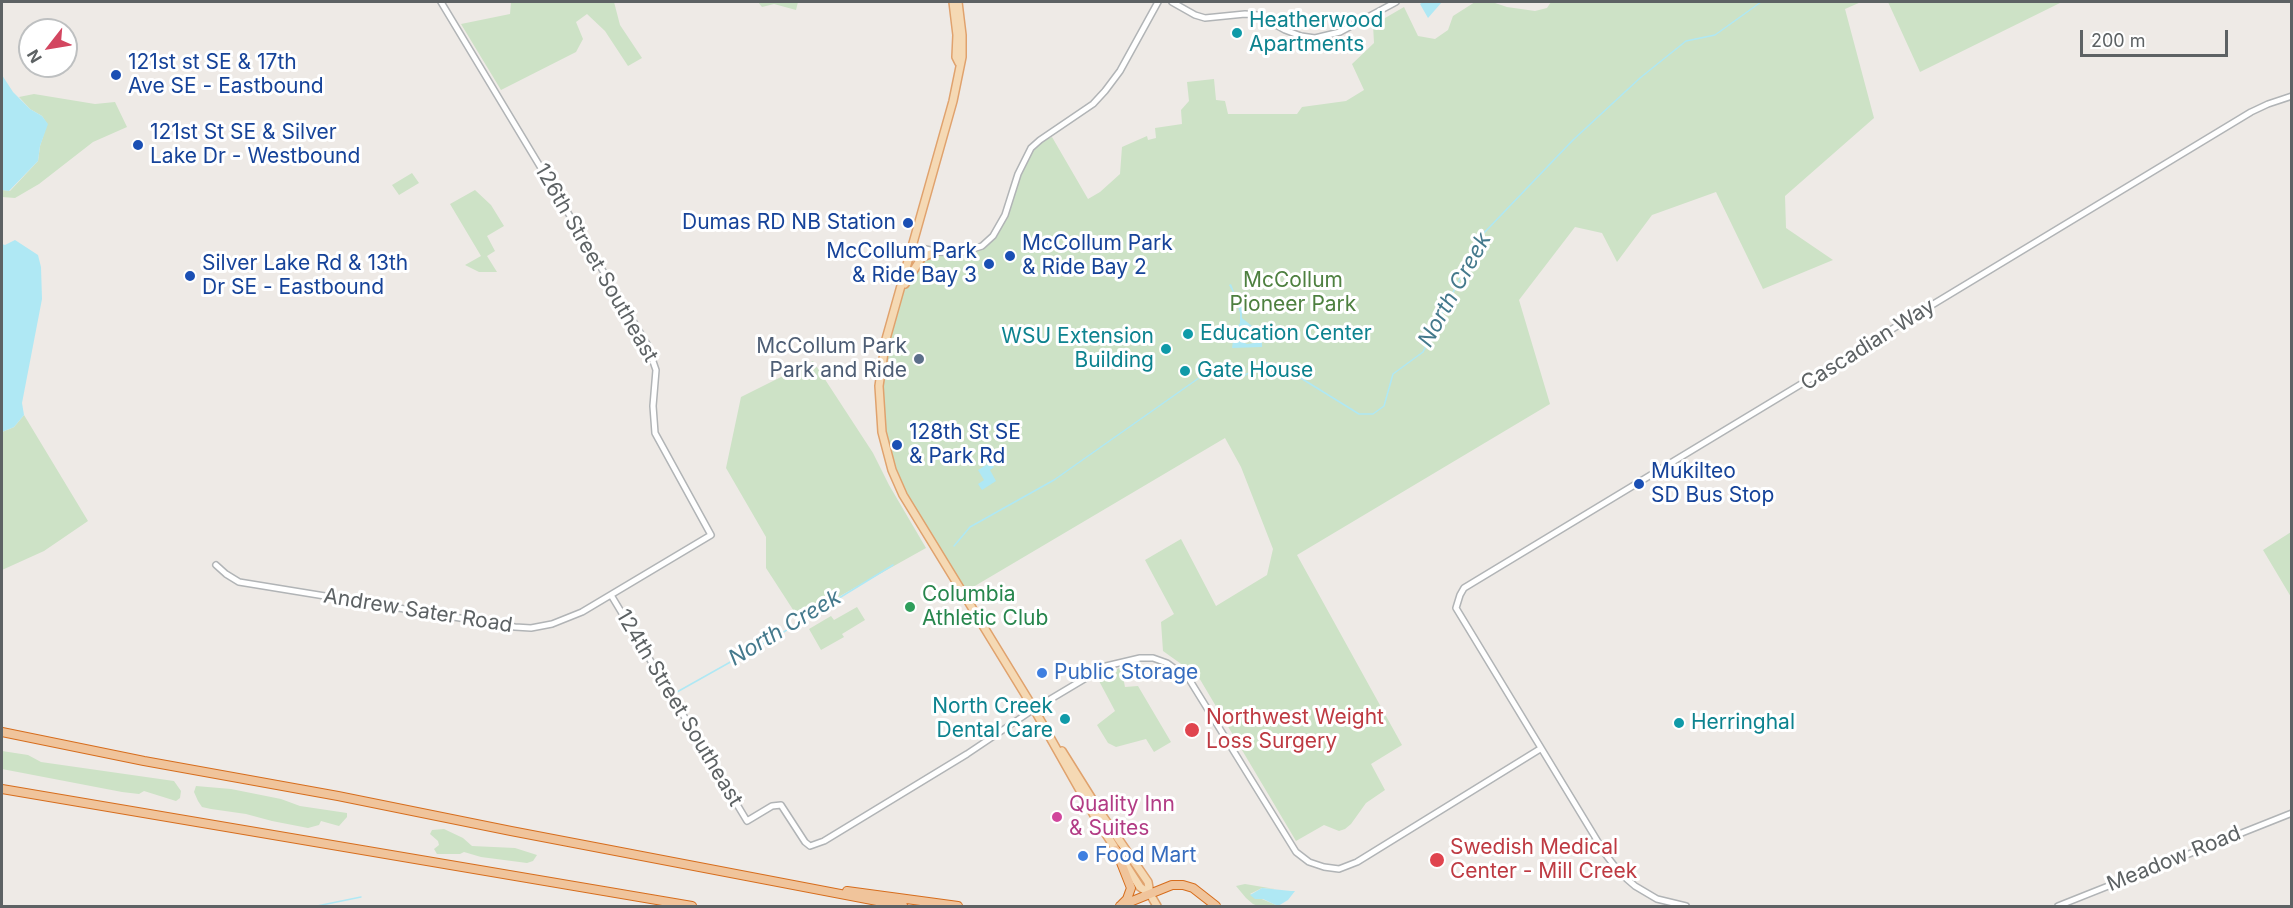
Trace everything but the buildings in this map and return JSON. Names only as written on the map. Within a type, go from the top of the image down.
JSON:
[{"type":"highway","points":[[2,732],[903,906]]},
{"type":"highway","points":[[2,787],[34,795],[692,906]]},
{"type":"highway","points":[[1116,850],[1131,888],[1127,899],[1120,906]]},
{"type":"highway","points":[[795,885],[958,906]]},
{"type":"highway","points":[[1120,906],[1172,885],[1193,888],[1216,906]]},
{"type":"main road","points":[[953,2],[957,35],[956,57],[959,63]]},
{"type":"main road","points":[[958,2],[963,42],[962,57],[886,339],[879,386],[882,432],[892,470],[903,495],[1034,709],[1148,882],[1150,894],[1157,906]]},
{"type":"main road","points":[[898,297],[919,261],[927,254],[936,252]]},
{"type":"main road","points":[[1034,709],[1116,850],[1140,887],[1150,894]]},
{"type":"main road","points":[[1078,787],[1095,810],[1102,814]]},
{"type":"street","name":"126th Street Southeast","points":[[441,2],[647,344],[656,370],[653,406],[655,433],[711,535]]},
{"type":"street","points":[[912,246],[949,254],[971,252],[993,236],[1005,215],[1018,174],[1031,148],[1093,104],[1105,91],[1120,71],[1158,2]]},
{"type":"street","points":[[1172,2],[1205,18],[1258,15],[1285,30],[1315,38],[1340,33],[1396,2]]},
{"type":"street","name":"Cascadian Way","points":[[1540,749],[1456,608],[1464,588],[1767,407],[1986,271],[2251,112],[2292,96]]},
{"type":"street","name":"Andrew Sater Road","points":[[216,565],[239,582],[531,628],[560,622],[582,612],[711,535]]},
{"type":"street","name":"124th Street Southeast","points":[[611,595],[747,821],[772,806],[781,805],[810,846],[824,841],[967,754],[1034,709]]},
{"type":"street","points":[[1034,709],[1106,666],[1128,659],[1153,658],[1167,663],[1189,679],[1296,852],[1309,862],[1339,869],[1357,862],[1540,749],[1600,846],[1620,873],[1635,886],[1657,899],[1686,906]]},
{"type":"street","name":"Meadow Road","points":[[2058,906],[2292,813]]},
{"type":"green space","points":[[511,2],[614,2],[620,25],[642,58],[628,66],[605,31],[587,14],[576,22],[583,39],[576,52],[501,90],[461,24],[510,14]]},
{"type":"green space","points":[[758,2],[798,2],[796,10],[774,4],[762,7]]},
{"type":"green space","name":"McCollum Pioneer Park","points":[[1475,2],[1492,2],[1507,7],[1535,11],[1547,8],[1551,2],[1861,2],[1845,9],[1874,118],[1785,196],[1786,228],[1833,260],[1763,289],[1716,192],[1652,215],[1617,262],[1602,233],[1575,227],[1519,300],[1550,404],[1297,555],[1402,745],[1371,764],[1385,790],[1366,803],[1351,824],[1339,831],[1324,825],[1296,841],[1198,676],[1163,651],[1161,622],[1174,614],[1145,560],[1181,539],[1216,606],[1267,575],[1273,549],[1241,467],[1225,438],[963,593],[903,494],[882,432],[882,361],[904,278],[930,254],[949,254],[982,246],[1002,224],[1024,160],[1047,134],[1050,138],[1052,137],[1088,199],[1100,192],[1120,174],[1122,147],[1147,136],[1148,140],[1156,138],[1155,128],[1182,124],[1181,110],[1189,101],[1187,82],[1214,79],[1216,100],[1225,101],[1228,114],[1297,114],[1302,107],[1346,101],[1364,90],[1352,64],[1374,43],[1373,25],[1404,7],[1418,36],[1435,39],[1448,30],[1453,16]]},
{"type":"green space","points":[[1888,2],[2062,2],[1920,72]]},
{"type":"green space","points":[[34,94],[95,104],[115,102],[127,127],[93,142],[39,184],[15,198],[2,197],[2,190],[10,191],[38,161],[47,124],[42,116],[30,109],[19,97]]},
{"type":"green space","points":[[412,173],[419,183],[399,195],[392,185]]},
{"type":"green space","points":[[475,190],[491,205],[504,226],[487,236],[495,251],[487,256],[497,272],[479,272],[465,265],[481,256],[450,204]]},
{"type":"green space","points":[[813,361],[873,453],[926,548],[799,619],[766,568],[766,537],[726,468],[741,397]]},
{"type":"green space","points":[[24,415],[88,521],[44,551],[2,570],[2,432],[14,427]]},
{"type":"green space","points":[[2291,532],[2291,597],[2263,550]]},
{"type":"green space","points":[[857,607],[865,620],[842,634],[844,637],[821,650],[809,629],[831,616],[834,620]]},
{"type":"green space","points":[[1121,667],[1125,687],[1138,686],[1171,742],[1154,752],[1146,739],[1116,747],[1108,743],[1097,725],[1115,711],[1098,679]]},
{"type":"green space","points":[[2,751],[28,755],[41,762],[174,781],[181,791],[180,798],[176,801],[144,791],[139,794],[122,792],[2,769]]},
{"type":"green space","points":[[196,786],[231,789],[281,799],[300,806],[347,813],[347,817],[339,826],[321,821],[319,825],[308,828],[246,814],[211,809],[202,807],[198,801],[194,792]]},
{"type":"green space","points":[[444,829],[463,838],[472,846],[515,848],[537,855],[533,861],[527,863],[481,857],[464,852],[437,854],[434,849],[439,845],[438,841],[430,834],[432,830]]},
{"type":"green space","points":[[1245,884],[1275,889],[1262,888],[1250,894],[1276,905],[1253,904],[1236,886]]},
{"type":"water","points":[[1442,2],[1428,18],[1420,4]]},
{"type":"water","points":[[2,75],[13,92],[30,109],[42,116],[48,124],[40,146],[38,161],[9,191],[2,190]]},
{"type":"water","points":[[15,240],[38,255],[41,267],[42,299],[22,403],[24,415],[14,427],[2,432],[2,244],[5,245]]},
{"type":"water","points":[[1231,284],[1238,302],[1242,303],[1242,318],[1252,326],[1254,332],[1252,333],[1247,334],[1238,326],[1240,313],[1229,285]]},
{"type":"water","points":[[1234,334],[1237,339],[1247,344],[1262,342],[1262,347],[1232,348]]},
{"type":"water","points":[[991,462],[994,467],[990,470],[996,481],[982,490],[978,484],[984,480],[978,470]]},
{"type":"water","points":[[1262,888],[1295,891],[1288,900],[1278,906],[1263,899],[1255,899],[1250,895]]},
{"type":"waterway","name":"North Creek","points":[[954,546],[970,527],[1054,480],[1206,373],[1238,379],[1267,363],[1291,372],[1359,414],[1373,414],[1384,406],[1393,374],[1423,352],[1482,235],[1573,140],[1640,78],[1686,41],[1715,35],[1761,2]]},
{"type":"waterway","name":"North Creek","points":[[677,692],[782,633],[893,565]]},
{"type":"waterway","name":"North Creek","points":[[317,906],[361,897]]},
{"type":"place","name":"Heatherwood Apartments","points":[[1237,33]]},
{"type":"place","name":"121st st SE & 17th Ave SE - Eastbound","points":[[116,75]]},
{"type":"place","name":"121st St SE & Silver Lake Dr - Westbound","points":[[138,145]]},
{"type":"place","name":"Dumas RD NB Station","points":[[908,223]]},
{"type":"place","name":"McCollum Park & Ride Bay 2","points":[[1010,256]]},
{"type":"place","name":"McCollum Park & Ride Bay 3","points":[[989,264]]},
{"type":"place","name":"Silver Lake Rd & 13th Dr SE - Eastbound","points":[[190,276]]},
{"type":"place","name":"Education Center","points":[[1188,334]]},
{"type":"place","name":"WSU Extension Building","points":[[1166,349]]},
{"type":"place","name":"McCollum Park Park and Ride","points":[[919,359]]},
{"type":"place","name":"Gate House","points":[[1185,371]]},
{"type":"place","name":"128th St SE & Park Rd","points":[[897,445]]},
{"type":"place","name":"Mukilteo SD Bus Stop","points":[[1639,484]]},
{"type":"place","name":"Columbia Athletic Club","points":[[910,607]]},
{"type":"place","name":"Public Storage","points":[[1042,673]]},
{"type":"place","name":"North Creek Dental Care","points":[[1065,719]]},
{"type":"place","name":"Herringhal","points":[[1679,723]]},
{"type":"place","name":"Northwest Weight Loss Surgery","points":[[1192,730]]},
{"type":"place","name":"Quality Inn & Suites","points":[[1057,817]]},
{"type":"place","name":"Food Mart","points":[[1083,856]]},
{"type":"place","name":"Swedish Medical Center - Mill Creek","points":[[1437,860]]}]
